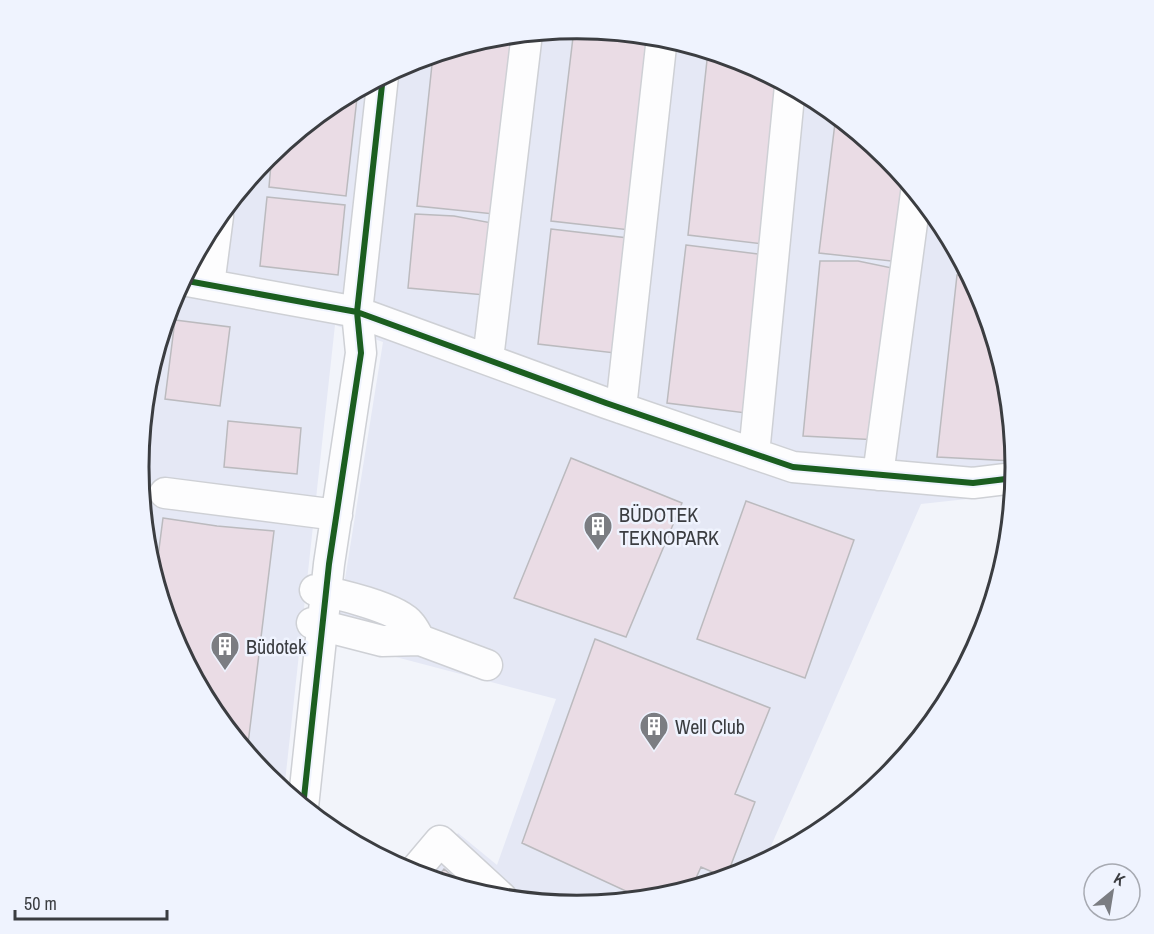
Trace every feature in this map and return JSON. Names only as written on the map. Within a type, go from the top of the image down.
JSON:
[{"type":"street","points":[[488,359],[525,43]]},
{"type":"street","points":[[621,408],[661,47]]},
{"type":"street","points":[[293,788],[330,514],[361,353],[357,312],[382,86]]},
{"type":"street","points":[[754,454],[789,95]]},
{"type":"street","points":[[878,475],[915,203]]},
{"type":"street","points":[[205,255],[196,282],[357,312],[621,408],[793,467],[973,483],[1005,479]]},
{"type":"street","points":[[165,493],[330,514]]},
{"type":"street","points":[[321,591],[388,609],[409,622],[420,640]]},
{"type":"street","points":[[317,624],[382,641],[420,640],[487,665]]},
{"type":"street","points":[[304,797],[317,624]]},
{"type":"street","points":[[420,865],[440,841],[489,886]]},
{"type":"shaded area","points":[[577,39],[633,43],[688,54],[741,72],[791,96],[838,127],[880,164],[917,206],[948,253],[961,278],[982,329],[997,384],[1004,439],[1004,495],[921,504],[770,849],[715,872],[688,880],[660,887],[605,894],[549,894],[494,887],[466,880],[428,868],[458,833],[497,865],[556,699],[335,641],[383,342],[335,325],[285,780],[237,728],[221,705],[193,656],[172,605],[157,550],[150,495],[150,439],[157,384],[172,329],[193,278],[206,253],[237,206],[274,164],[316,127],[363,96],[413,72],[466,54],[521,43]]},
{"type":"building","points":[[573,39],[605,40],[652,46],[630,230],[551,221]]},
{"type":"building","points":[[512,44],[494,214],[417,206],[432,65],[466,54]]},
{"type":"building","points":[[707,60],[781,91],[763,244],[688,235]]},
{"type":"building","points":[[357,100],[346,196],[269,187],[271,168],[274,164],[316,127]]},
{"type":"building","points":[[835,125],[880,164],[907,194],[900,262],[819,253]]},
{"type":"building","points":[[267,197],[345,205],[338,275],[260,266]]},
{"type":"building","points":[[415,214],[454,216],[492,223],[485,295],[408,288]]},
{"type":"building","points":[[551,229],[628,238],[615,353],[538,344]]},
{"type":"building","points":[[686,245],[766,255],[746,413],[667,403]]},
{"type":"building","points":[[820,261],[858,261],[897,269],[879,440],[803,436]]},
{"type":"building","points":[[957,275],[960,275],[982,329],[997,384],[1005,461],[937,457]]},
{"type":"building","points":[[175,320],[230,327],[220,406],[165,399]]},
{"type":"building","points":[[228,421],[301,428],[297,474],[224,467]]},
{"type":"building","name":"BÜDOTEK TEKNOPARK","points":[[571,458],[682,503],[626,637],[514,598]]},
{"type":"building","points":[[746,501],[854,540],[805,678],[697,639]]},
{"type":"building","name":"Büdotek","points":[[163,518],[274,531],[248,741],[221,705],[193,656],[172,605],[158,555]]},
{"type":"building","name":"Well Club","points":[[595,639],[770,708],[735,794],[755,802],[731,866],[713,872],[701,867],[696,878],[660,887],[627,892],[522,843]]},
{"type":"building","points":[[444,869],[453,876],[441,873]]},
{"type":"cycle path","points":[[304,797],[329,564],[361,353],[357,312],[382,86]]},
{"type":"cycle path","points":[[191,282],[357,312],[606,403],[793,467],[973,483],[1005,479]]},
{"type":"place","name":"BÜDOTEK TEKNOPARK","points":[[598,552]]},
{"type":"place","name":"Büdotek","points":[[225,672]]},
{"type":"place","name":"Well Club","points":[[654,752]]}]
